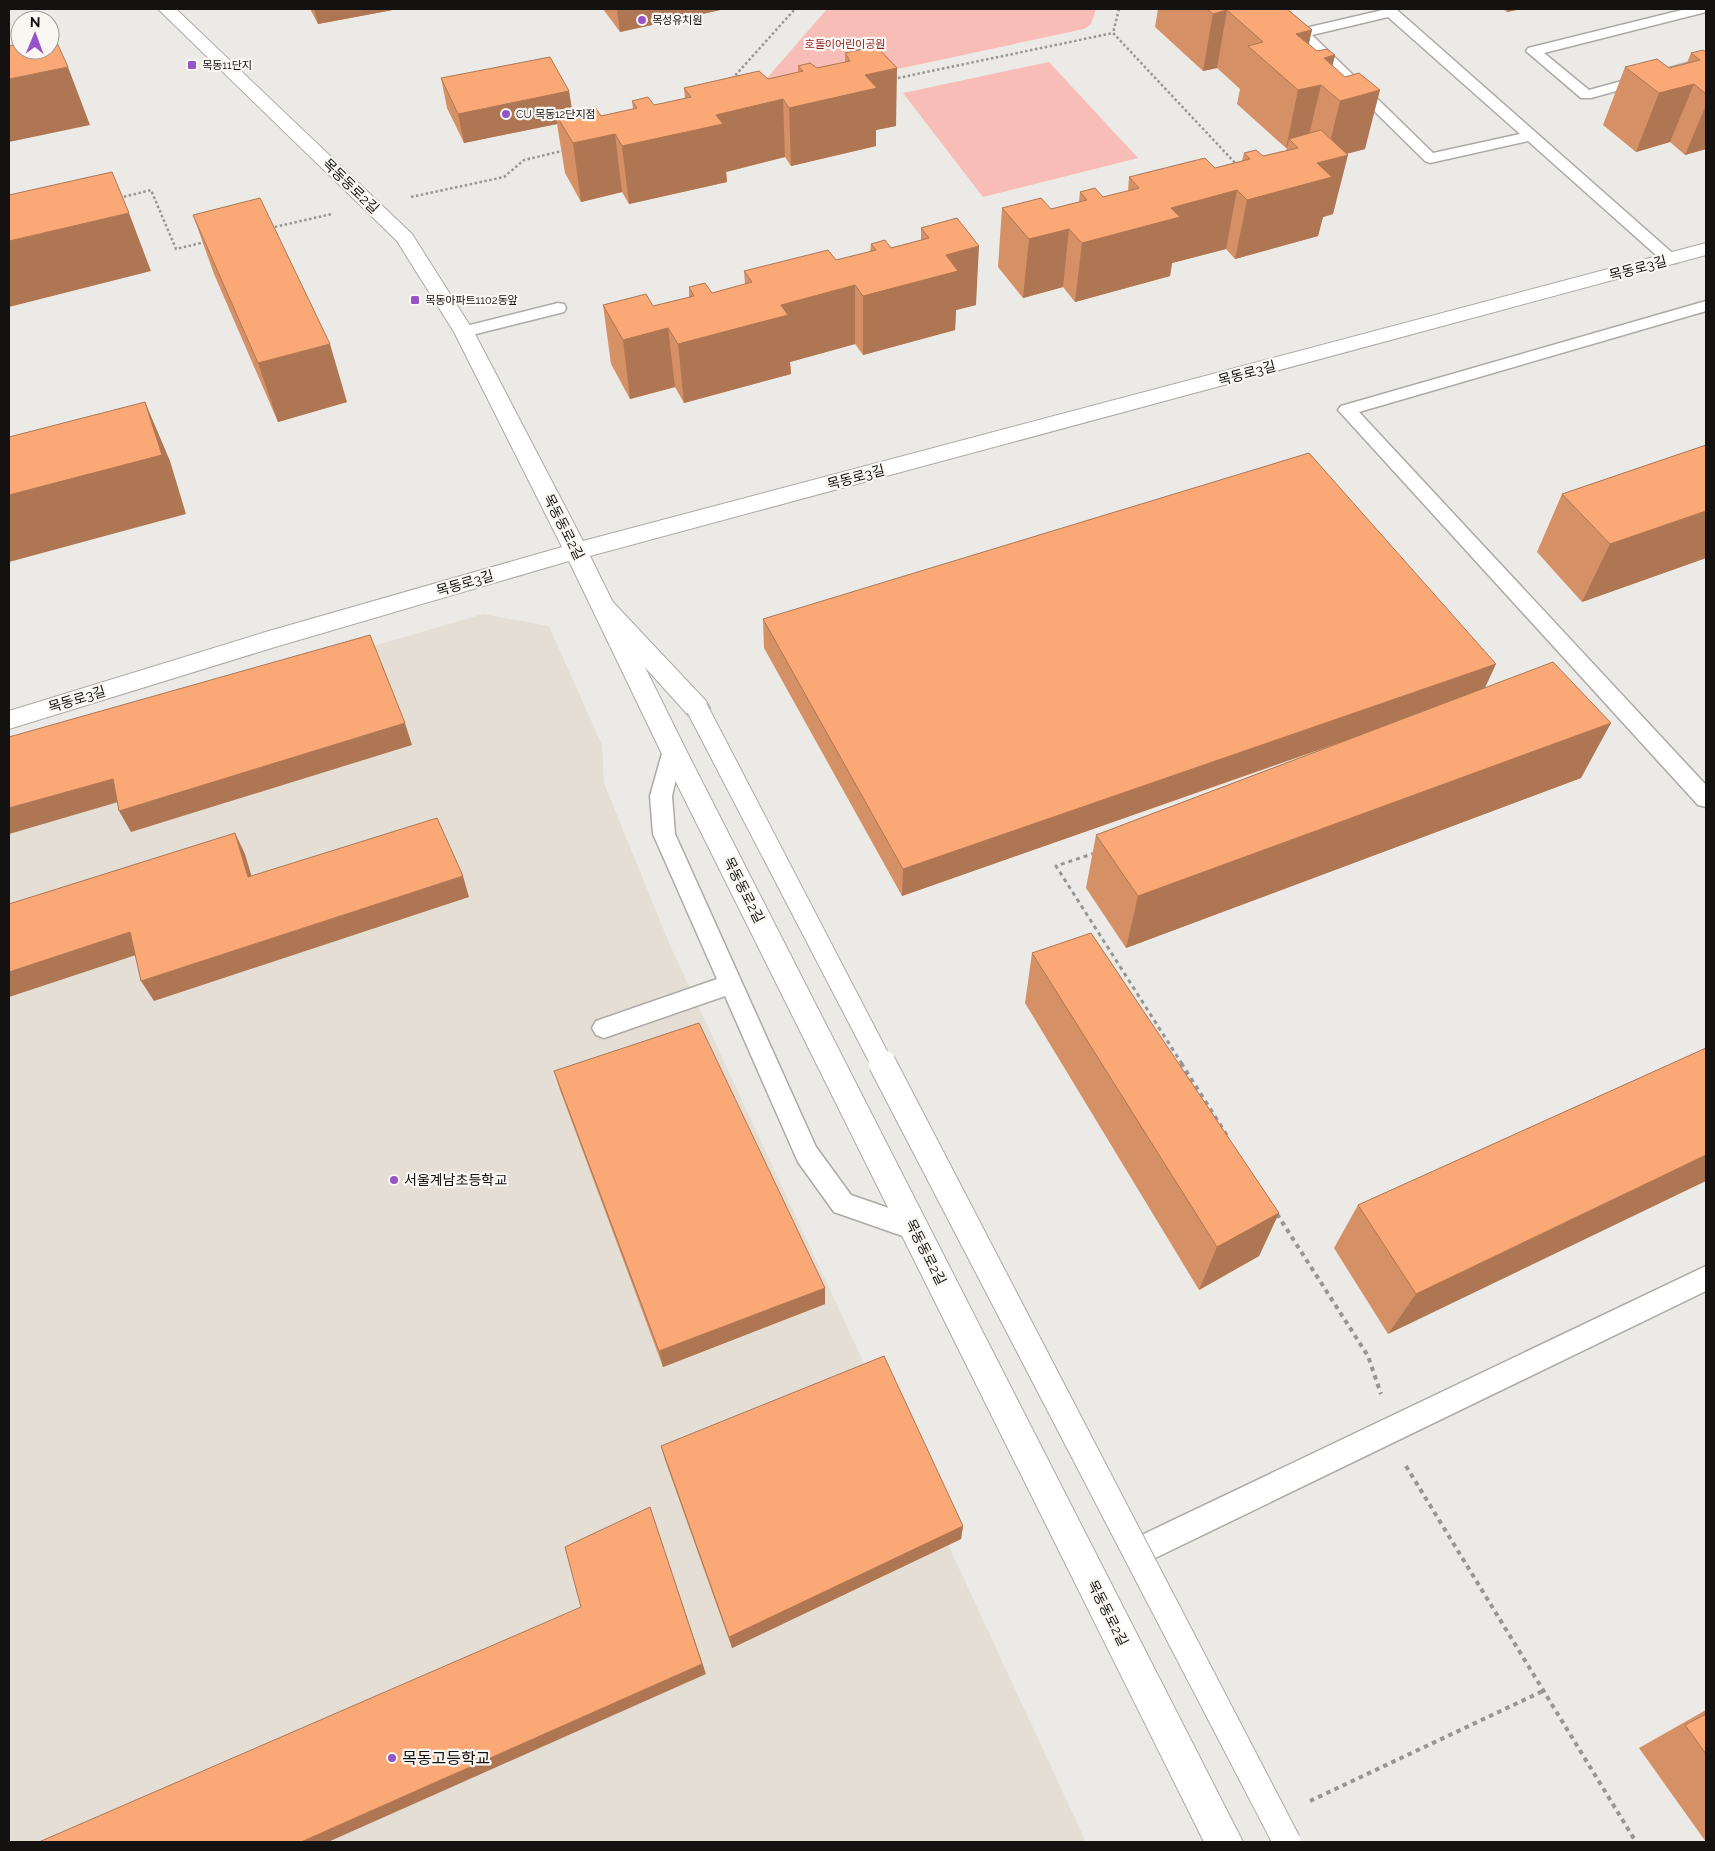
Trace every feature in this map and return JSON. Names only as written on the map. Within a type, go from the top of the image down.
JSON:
[{"type":"street","name":"목동동로2길","points":[[166,9],[405,238],[464,332],[1224,1842]]},
{"type":"street","name":"목동로3길","points":[[9,720],[268,640],[576,552],[1671,260],[1706,249]]},
{"type":"street","points":[[604,607],[697,708]]},
{"type":"lane","points":[[1702,9],[1533,51],[1586,95],[1706,62]]},
{"type":"lane","points":[[1531,136],[1430,158],[1302,33],[1391,12],[1531,136],[1671,260]]},
{"type":"lane","points":[[1706,306],[1347,410],[1706,799]]},
{"type":"lane","points":[[464,332],[558,308]]},
{"type":"lane","points":[[697,708],[1287,1842]]},
{"type":"lane","points":[[673,750],[661,796],[664,834],[807,1154],[843,1204],[914,1228]]},
{"type":"lane","points":[[604,1028],[730,984]]},
{"type":"lane","points":[[1136,1552],[1706,1278]]},
{"type":"path","points":[[732,79],[795,9]]},
{"type":"path","points":[[1114,32],[1119,9]]},
{"type":"path","points":[[889,80],[1114,32]]},
{"type":"path","points":[[1114,32],[1239,167]]},
{"type":"path","points":[[269,228],[504,177],[524,160],[572,149]]},
{"type":"path","points":[[113,200],[151,190],[176,249],[213,240]]},
{"type":"path","points":[[1103,850],[1056,866],[1234,1146]]},
{"type":"path","points":[[1277,1213],[1368,1356],[1405,1465],[1636,1842]]},
{"type":"path","points":[[1360,1778],[1543,1692]]},
{"type":"shaded area","name":"서울계남초등학교","points":[[483,614],[549,626],[602,745],[604,783],[669,943],[1086,1842],[9,1842],[9,752]]},
{"type":"green space","name":"호돌이어린이공원","points":[[827,9],[1096,9],[1091,24],[1084,29],[757,99],[753,94]]},
{"type":"green space","points":[[1049,62],[1138,158],[983,197],[903,93]]},
{"type":"building","points":[[1207,9],[1287,9],[1312,30],[1296,34],[1317,51],[1327,49],[1335,55],[1324,58],[1345,77],[1359,73],[1380,90],[1340,101],[1321,85],[1298,90],[1248,46],[1263,42],[1227,10],[1213,14]]},
{"type":"building","points":[[9,46],[10,60],[60,60],[60,49],[68,67],[9,79]]},
{"type":"building","points":[[876,46],[897,68],[865,75],[877,88],[789,108],[783,99],[716,115],[723,124],[622,146],[615,134],[573,143],[556,115],[595,107],[601,116],[637,108],[632,101],[648,97],[654,105],[691,97],[684,88],[759,71],[768,79],[803,71],[798,66],[810,63],[817,68],[850,61],[845,53]]},
{"type":"building","points":[[1703,50],[1706,52],[1706,94],[1694,84],[1659,93],[1625,67],[1657,59],[1669,68],[1700,60],[1691,53]]},
{"type":"building","points":[[550,57],[569,91],[458,114],[441,78]]},
{"type":"building","points":[[1321,130],[1348,155],[1317,163],[1332,177],[1247,200],[1237,190],[1171,208],[1180,217],[1082,243],[1069,229],[1029,239],[1002,208],[1041,198],[1051,209],[1087,200],[1080,192],[1095,188],[1103,197],[1139,188],[1129,177],[1205,158],[1215,168],[1250,159],[1244,153],[1256,150],[1263,156],[1298,148],[1289,139]]},
{"type":"building","points":[[112,172],[129,213],[9,241],[9,195]]},
{"type":"building","points":[[260,198],[330,344],[258,363],[193,215]]},
{"type":"building","points":[[957,218],[979,246],[946,255],[958,271],[863,296],[855,285],[781,305],[788,315],[678,344],[668,328],[623,340],[603,305],[646,294],[653,306],[694,296],[689,287],[705,283],[712,293],[752,282],[744,271],[828,250],[836,260],[876,250],[871,244],[885,240],[891,248],[929,238],[921,228]]},
{"type":"building","points":[[145,402],[162,455],[9,495],[9,437]]},
{"type":"building","points":[[1706,445],[1706,511],[1610,544],[1562,494]]},
{"type":"building","points":[[1309,453],[1496,664],[903,869],[763,619]]},
{"type":"building","points":[[370,635],[405,723],[119,811],[113,779],[9,808],[9,737]]},
{"type":"building","points":[[1553,662],[1611,723],[1138,896],[1096,835]]},
{"type":"building","points":[[437,818],[463,876],[141,981],[130,932],[9,972],[9,904],[235,833],[248,877]]},
{"type":"building","points":[[1091,933],[1279,1213],[1217,1247],[1032,953]]},
{"type":"building","points":[[699,1023],[825,1288],[659,1351],[554,1071]]},
{"type":"building","points":[[1706,1048],[1706,1155],[1416,1294],[1358,1205]]},
{"type":"building","points":[[884,1356],[963,1526],[729,1637],[661,1446]]},
{"type":"building","name":"목동고등학교","points":[[650,1507],[702,1664],[301,1842],[39,1842],[581,1607],[565,1547]]},
{"type":"building","points":[[1706,1714],[1706,1754],[1685,1725]]},
{"type":"place","name":"목성유치원","points":[[642,20]]},
{"type":"place","name":"목동11단지","points":[[192,65]]},
{"type":"place","name":"CU 목동12단지점","points":[[506,114]]},
{"type":"place","name":"목동아파트1102동앞","points":[[415,300]]},
{"type":"place","name":"서울계남초등학교","points":[[394,1180]]},
{"type":"place","name":"목동고등학교","points":[[392,1758]]}]
